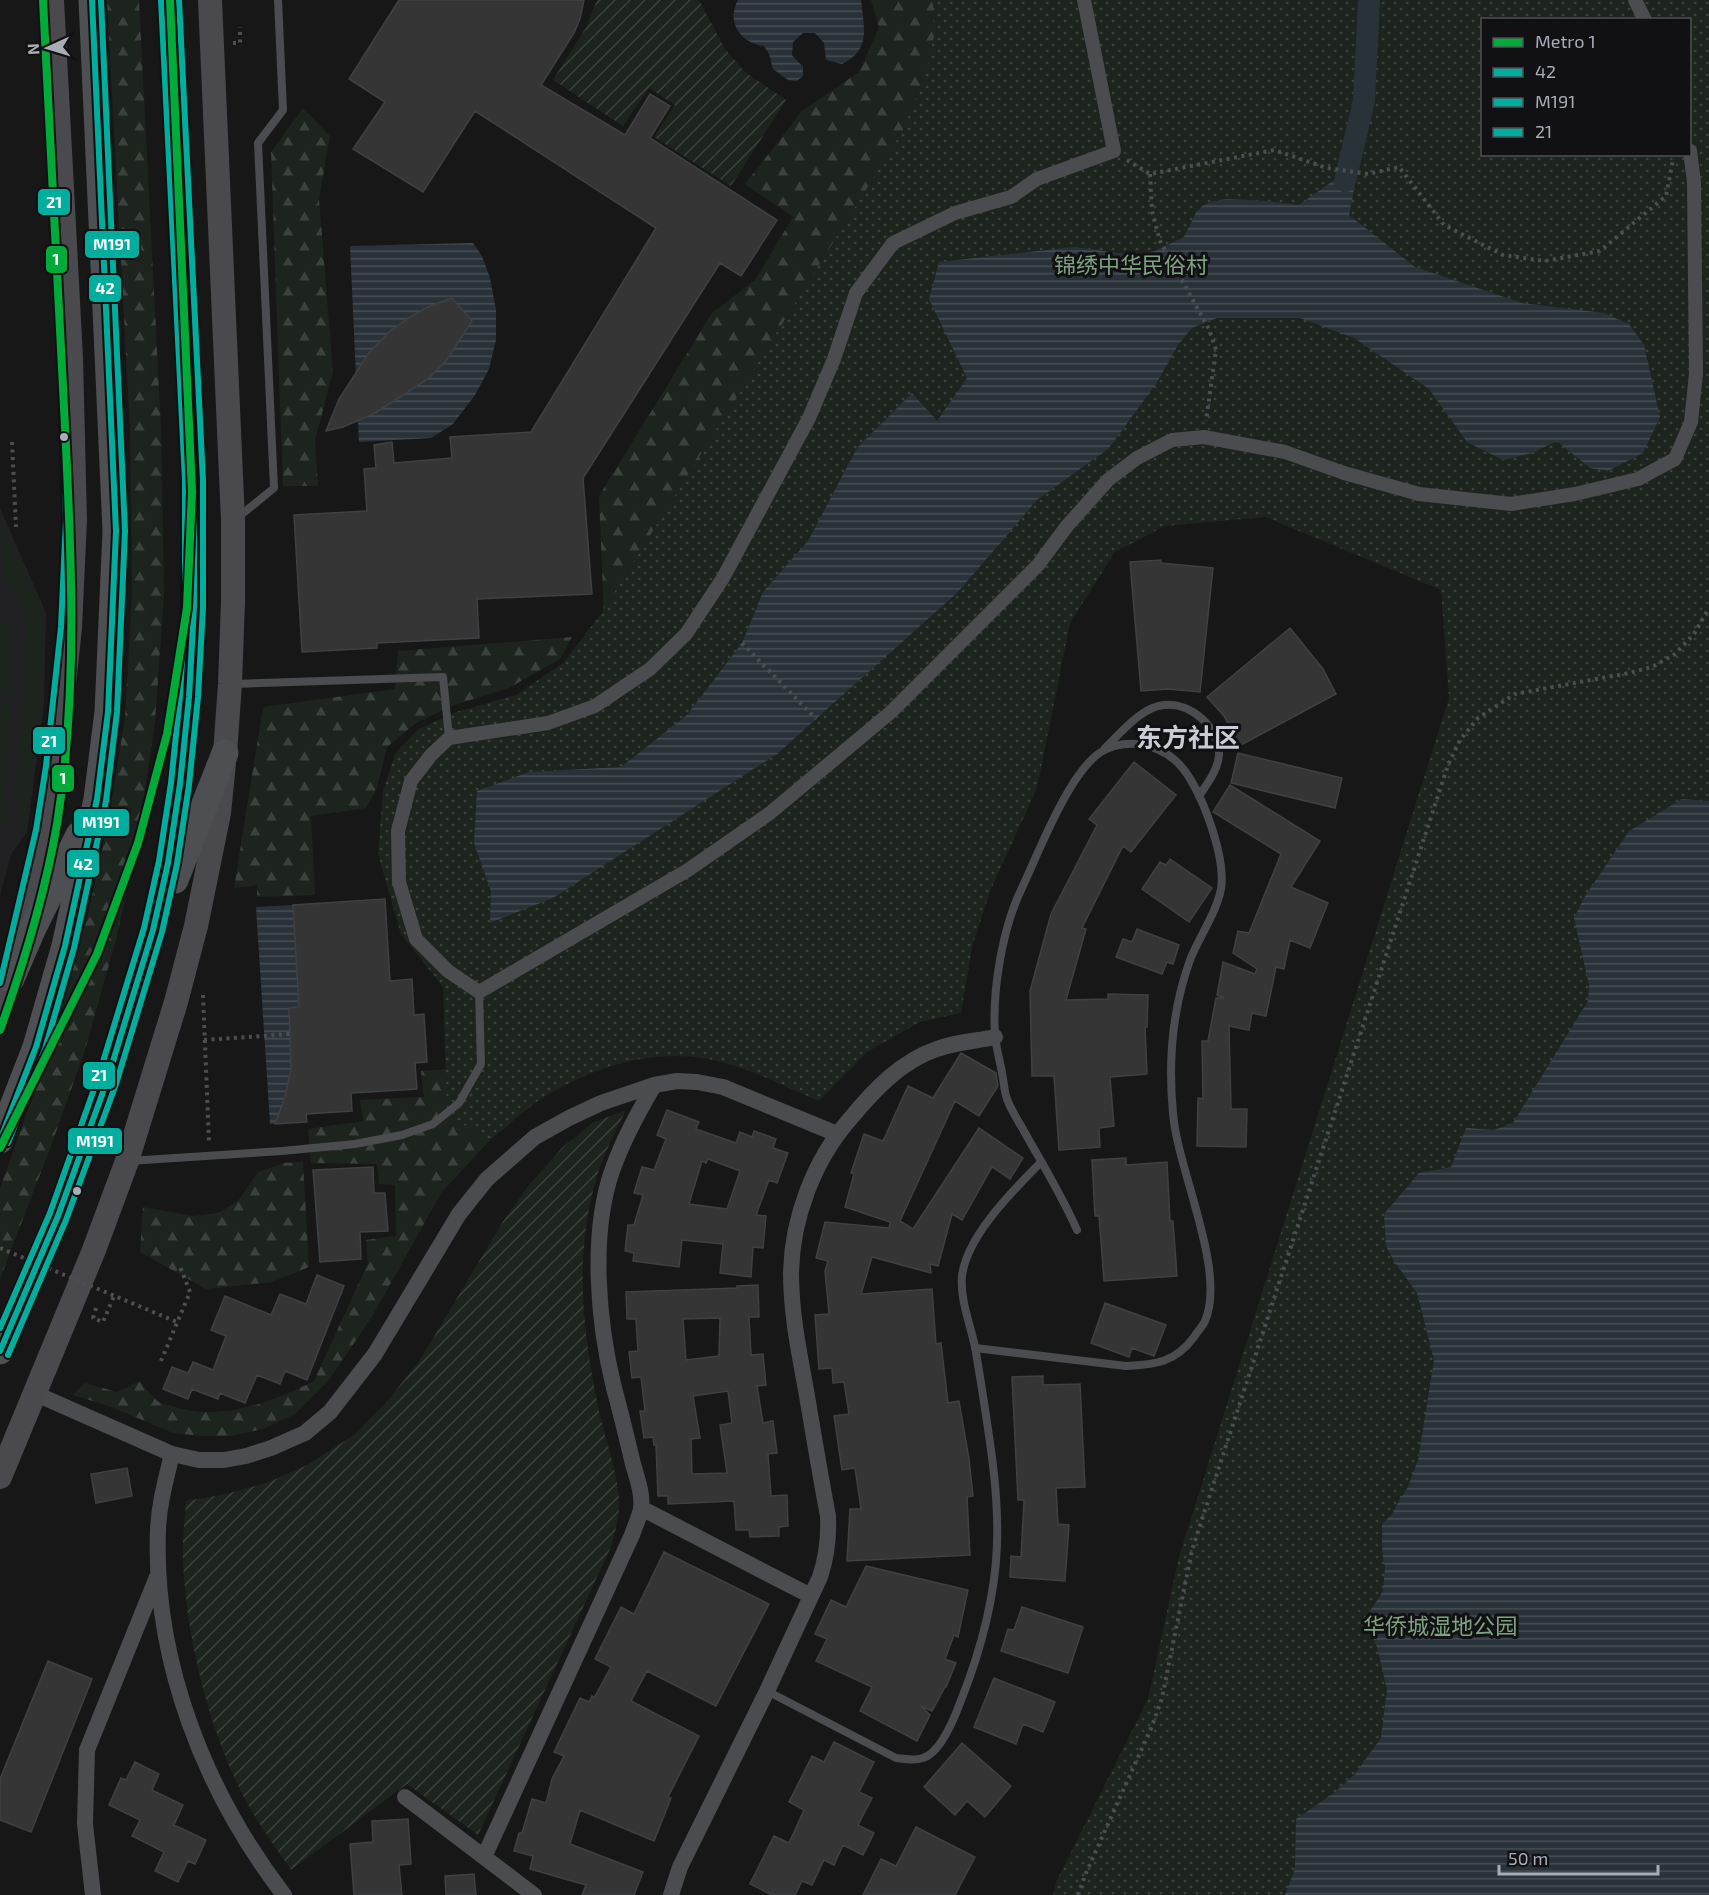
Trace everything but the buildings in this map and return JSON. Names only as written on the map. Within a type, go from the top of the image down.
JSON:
[{"type":"main road","points":[[11,979],[45,832],[55,767],[70,628],[74,542],[70,358],[52,0]]},
{"type":"main road","points":[[0,1140],[36,1047],[65,946],[97,800],[108,712],[116,531],[92,0]]},
{"type":"main road","points":[[0,1351],[58,1216],[103,1092],[153,930],[168,863],[180,784],[189,697],[194,607],[194,480],[170,0]]},
{"type":"main road","points":[[0,1477],[94,1250],[127,1161],[176,1002],[196,926],[219,813],[230,684],[233,521],[210,0]]},
{"type":"main road","points":[[153,930],[185,860],[225,753]]},
{"type":"main road","points":[[0,1011],[33,928],[97,800]]},
{"type":"street","points":[[1084,0],[1114,152],[1037,179],[1011,197],[956,213],[893,243],[856,293],[834,359],[809,418],[723,578],[686,634],[650,669],[595,706],[548,723],[449,738],[431,755],[411,781],[398,831],[399,882],[416,939],[447,971],[479,992],[688,870],[770,813],[891,712],[1038,565],[1067,526],[1108,480],[1137,458],[1172,440],[1204,437],[1286,452],[1344,473],[1419,494],[1511,504],[1575,494],[1638,479],[1675,459],[1691,422],[1696,374],[1694,182],[1690,156]]},
{"type":"street","points":[[1635,0],[1644,18]]},
{"type":"street","points":[[671,1895],[680,1867],[767,1691],[826,1561],[829,1540],[828,1516],[797,1342],[791,1272],[794,1241],[802,1207],[816,1170],[837,1134],[870,1096],[902,1067],[938,1048],[995,1037]]},
{"type":"street","points":[[36,1394],[172,1454],[199,1460],[224,1460],[272,1448],[305,1433],[330,1412],[375,1354],[459,1214],[487,1179],[535,1137],[569,1118],[601,1103],[654,1085],[677,1081],[697,1082],[723,1087],[837,1134]]},
{"type":"street","points":[[484,1857],[632,1535],[641,1508],[638,1481],[610,1372],[599,1281],[599,1239],[611,1172],[631,1125],[654,1085]]},
{"type":"street","points":[[172,1454],[163,1490],[158,1528],[157,1575],[162,1616],[171,1659],[201,1754],[223,1800],[248,1843],[284,1895]]},
{"type":"street","points":[[641,1508],[811,1596]]},
{"type":"street","points":[[93,1895],[85,1824],[87,1750],[157,1575]]},
{"type":"street","points":[[405,1797],[534,1895]]},
{"type":"lane","points":[[233,521],[274,488],[258,143],[283,110],[279,0]]},
{"type":"lane","points":[[230,684],[442,677],[449,738]]},
{"type":"lane","points":[[1077,1230],[1066,1204],[1007,1100],[995,1037],[994,1004],[1001,955],[1016,900],[1072,786],[1088,764],[1139,716],[1151,709],[1164,705],[1178,706],[1204,720],[1213,732],[1218,743],[1217,767],[1199,796]]},
{"type":"lane","points":[[975,1348],[1126,1366],[1150,1365],[1173,1358],[1189,1343],[1205,1321],[1211,1296],[1210,1271],[1181,1162],[1173,1120],[1170,1085],[1174,1022],[1180,992],[1221,888],[1221,870],[1216,844],[1199,796],[1189,777],[1177,762],[1161,751],[1147,745],[1133,743],[1117,745],[1101,752]]},
{"type":"lane","points":[[127,1161],[356,1144],[402,1135],[433,1124],[459,1103],[481,1064],[479,992]]},
{"type":"lane","points":[[767,1691],[896,1758],[911,1760],[926,1758],[939,1746],[955,1717],[984,1630],[993,1588],[997,1546],[997,1506],[993,1460],[975,1348],[962,1289],[962,1273],[967,1257],[989,1220],[1041,1162]]},
{"type":"path","points":[[233,43],[240,43],[240,27]]},
{"type":"path","points":[[1114,152],[1150,174],[1274,150],[1327,168],[1368,174],[1399,167],[1444,225],[1503,255],[1545,261],[1600,251],[1666,196],[1674,156]]},
{"type":"path","points":[[1150,174],[1152,211],[1161,241],[1209,329],[1216,350],[1204,437]]},
{"type":"path","points":[[12,442],[16,527]]},
{"type":"path","points":[[1078,1895],[1162,1698],[1192,1550],[1452,757],[1460,740],[1478,718],[1515,694],[1652,667],[1675,654],[1694,634],[1709,608]]},
{"type":"path","points":[[742,643],[816,719]]},
{"type":"path","points":[[202,984],[209,1156]]},
{"type":"path","points":[[204,1040],[291,1034]]},
{"type":"path","points":[[0,1248],[177,1322]]},
{"type":"path","points":[[161,1361],[190,1292],[179,1264]]},
{"type":"path","points":[[99,1303],[93,1318],[103,1322],[114,1296]]},
{"type":"shaded area","points":[[738,0],[861,0],[864,29],[862,45],[858,52],[842,64],[826,60],[824,43],[815,33],[803,33],[793,42],[792,55],[803,67],[803,76],[797,81],[788,80],[773,69],[764,46],[748,41],[738,30],[734,16]]},
{"type":"shaded area","points":[[1337,178],[1355,185],[1349,215],[1415,267],[1522,303],[1604,313],[1629,324],[1644,345],[1660,417],[1643,453],[1608,471],[1590,468],[1557,441],[1532,453],[1503,460],[1467,442],[1429,389],[1354,338],[1300,318],[1217,318],[1192,328],[1178,345],[1156,384],[1109,448],[1037,500],[958,592],[777,754],[553,898],[490,923],[491,891],[474,843],[477,791],[529,772],[621,767],[687,715],[742,643],[763,592],[808,541],[857,448],[912,393],[937,421],[967,378],[929,299],[939,262],[1074,247],[1133,255],[1155,251],[1184,237],[1197,211],[1204,205],[1226,199],[1299,205]]},
{"type":"shaded area","points":[[473,243],[482,256],[490,278],[496,310],[496,340],[489,369],[475,395],[453,424],[431,438],[359,442],[350,246]]},
{"type":"shaded area","points":[[0,508],[46,613],[44,705],[27,832],[11,854],[0,896]]},
{"type":"shaded area","points":[[1682,799],[1709,801],[1709,1895],[1285,1895],[1295,1869],[1296,1819],[1334,1793],[1355,1774],[1381,1738],[1387,1690],[1377,1647],[1368,1628],[1370,1611],[1383,1591],[1385,1567],[1382,1552],[1382,1524],[1392,1514],[1408,1487],[1418,1460],[1434,1360],[1417,1293],[1386,1246],[1384,1214],[1419,1173],[1451,1167],[1466,1128],[1494,1130],[1513,1123],[1588,1001],[1589,985],[1574,918],[1585,896],[1629,831]]},
{"type":"shaded area","points":[[293,905],[299,1007],[289,1008],[292,1055],[290,1077],[275,1124],[270,1124],[256,907]]},
{"type":"green space","points":[[107,0],[139,0],[161,428],[164,594],[155,722],[138,837],[117,936],[85,1050],[0,1279],[0,1188],[52,1043],[88,915],[109,817],[125,718],[132,595],[130,430]]},
{"type":"green space","points":[[597,0],[699,0],[725,49],[745,72],[786,100],[731,186],[654,137],[675,105],[649,88],[623,126],[553,80],[587,26]]},
{"type":"green space","points":[[871,0],[1008,0],[805,539],[517,698],[565,666],[604,616],[599,496],[712,313],[755,280],[793,217],[745,184],[802,111],[859,72],[879,28]]},
{"type":"green space","points":[[933,0],[1709,0],[1709,1895],[1053,1895],[1057,1880],[1148,1699],[1179,1557],[1449,698],[1441,590],[1265,517],[1165,526],[1115,552],[1070,623],[1037,788],[991,889],[972,947],[961,1013],[920,1022],[867,1052],[819,1101],[735,1066],[710,1059],[661,1056],[613,1066],[566,1085],[523,1112],[490,1140],[447,1115],[443,987],[401,934],[378,854],[383,791],[396,752],[419,729],[456,712],[516,695],[563,663],[601,614],[902,132],[925,77],[934,36]]},
{"type":"green space","points":[[303,108],[330,136],[319,199],[333,372],[315,440],[318,486],[283,486],[271,152]]},
{"type":"green space","points":[[2,525],[44,614],[42,704],[24,831],[14,795],[26,684],[27,613],[3,575]]},
{"type":"green space","points":[[0,623],[14,627],[14,693],[0,696]]},
{"type":"green space","points":[[572,637],[560,659],[509,688],[454,705],[416,723],[387,747],[377,788],[366,808],[311,816],[315,895],[257,897],[257,885],[234,888],[263,707],[395,689],[398,651]]},
{"type":"green space","points":[[13,700],[3,797],[10,830],[0,822],[0,704]]},
{"type":"green space","points":[[446,1069],[447,1115],[490,1140],[441,1193],[373,1315],[329,1380],[295,1414],[263,1429],[230,1436],[203,1436],[173,1433],[109,1406],[73,1395],[85,1383],[117,1392],[140,1381],[160,1403],[190,1411],[226,1411],[263,1403],[314,1381],[368,1263],[366,1240],[396,1236],[395,1185],[379,1184],[377,1164],[311,1163],[308,1129],[363,1121],[360,1100],[424,1097],[421,1071]]},
{"type":"green space","points":[[626,1110],[597,1176],[585,1234],[583,1262],[585,1320],[592,1377],[616,1476],[619,1500],[618,1518],[610,1549],[478,1835],[407,1784],[291,1870],[244,1796],[216,1732],[207,1704],[193,1646],[185,1588],[183,1538],[186,1501],[226,1494],[269,1482],[309,1464],[354,1435],[389,1399],[420,1360],[502,1223],[529,1185],[562,1148],[592,1123]]},
{"type":"green space","points":[[303,1162],[309,1267],[272,1282],[206,1289],[140,1252],[143,1207],[193,1216],[218,1213],[238,1201],[258,1172],[284,1163]]},
{"type":"waterway","points":[[1345,181],[1364,101],[1369,0]]},
{"type":"metro line","name":"1","points":[[0,1030],[33,928],[52,850],[64,772],[71,668],[69,511],[43,0]]},
{"type":"metro line","name":"1","points":[[0,1148],[97,954],[138,843],[167,734],[187,608],[192,492],[170,0]]},
{"type":"transit line","name":"21","points":[[0,983],[36,830],[46,766],[61,627],[66,520],[62,358],[43,0]]},
{"type":"transit line","name":"42","points":[[0,1140],[36,1047],[65,946],[97,799],[108,712],[116,531],[92,0]]},
{"type":"transit line","name":"M191","points":[[8,1143],[45,1049],[74,948],[106,801],[117,712],[125,531],[101,0]]},
{"type":"transit line","name":"21","points":[[0,1328],[50,1213],[98,1078],[144,928],[159,861],[171,783],[180,696],[185,607],[185,480],[161,0]]},
{"type":"transit line","name":"42","points":[[0,1351],[58,1216],[107,1081],[153,930],[168,863],[180,784],[189,697],[194,607],[194,480],[170,0]]},
{"type":"transit line","name":"M191","points":[[8,1355],[66,1220],[116,1084],[162,932],[177,864],[189,785],[198,697],[203,607],[203,480],[179,0]]},
{"type":"district","name":"东方社区","points":[[1188,736]]},
{"type":"park label","name":"锦绣中华民俗村","points":[[1131,264]]},
{"type":"park label","name":"华侨城湿地公园","points":[[1440,1625]]}]
